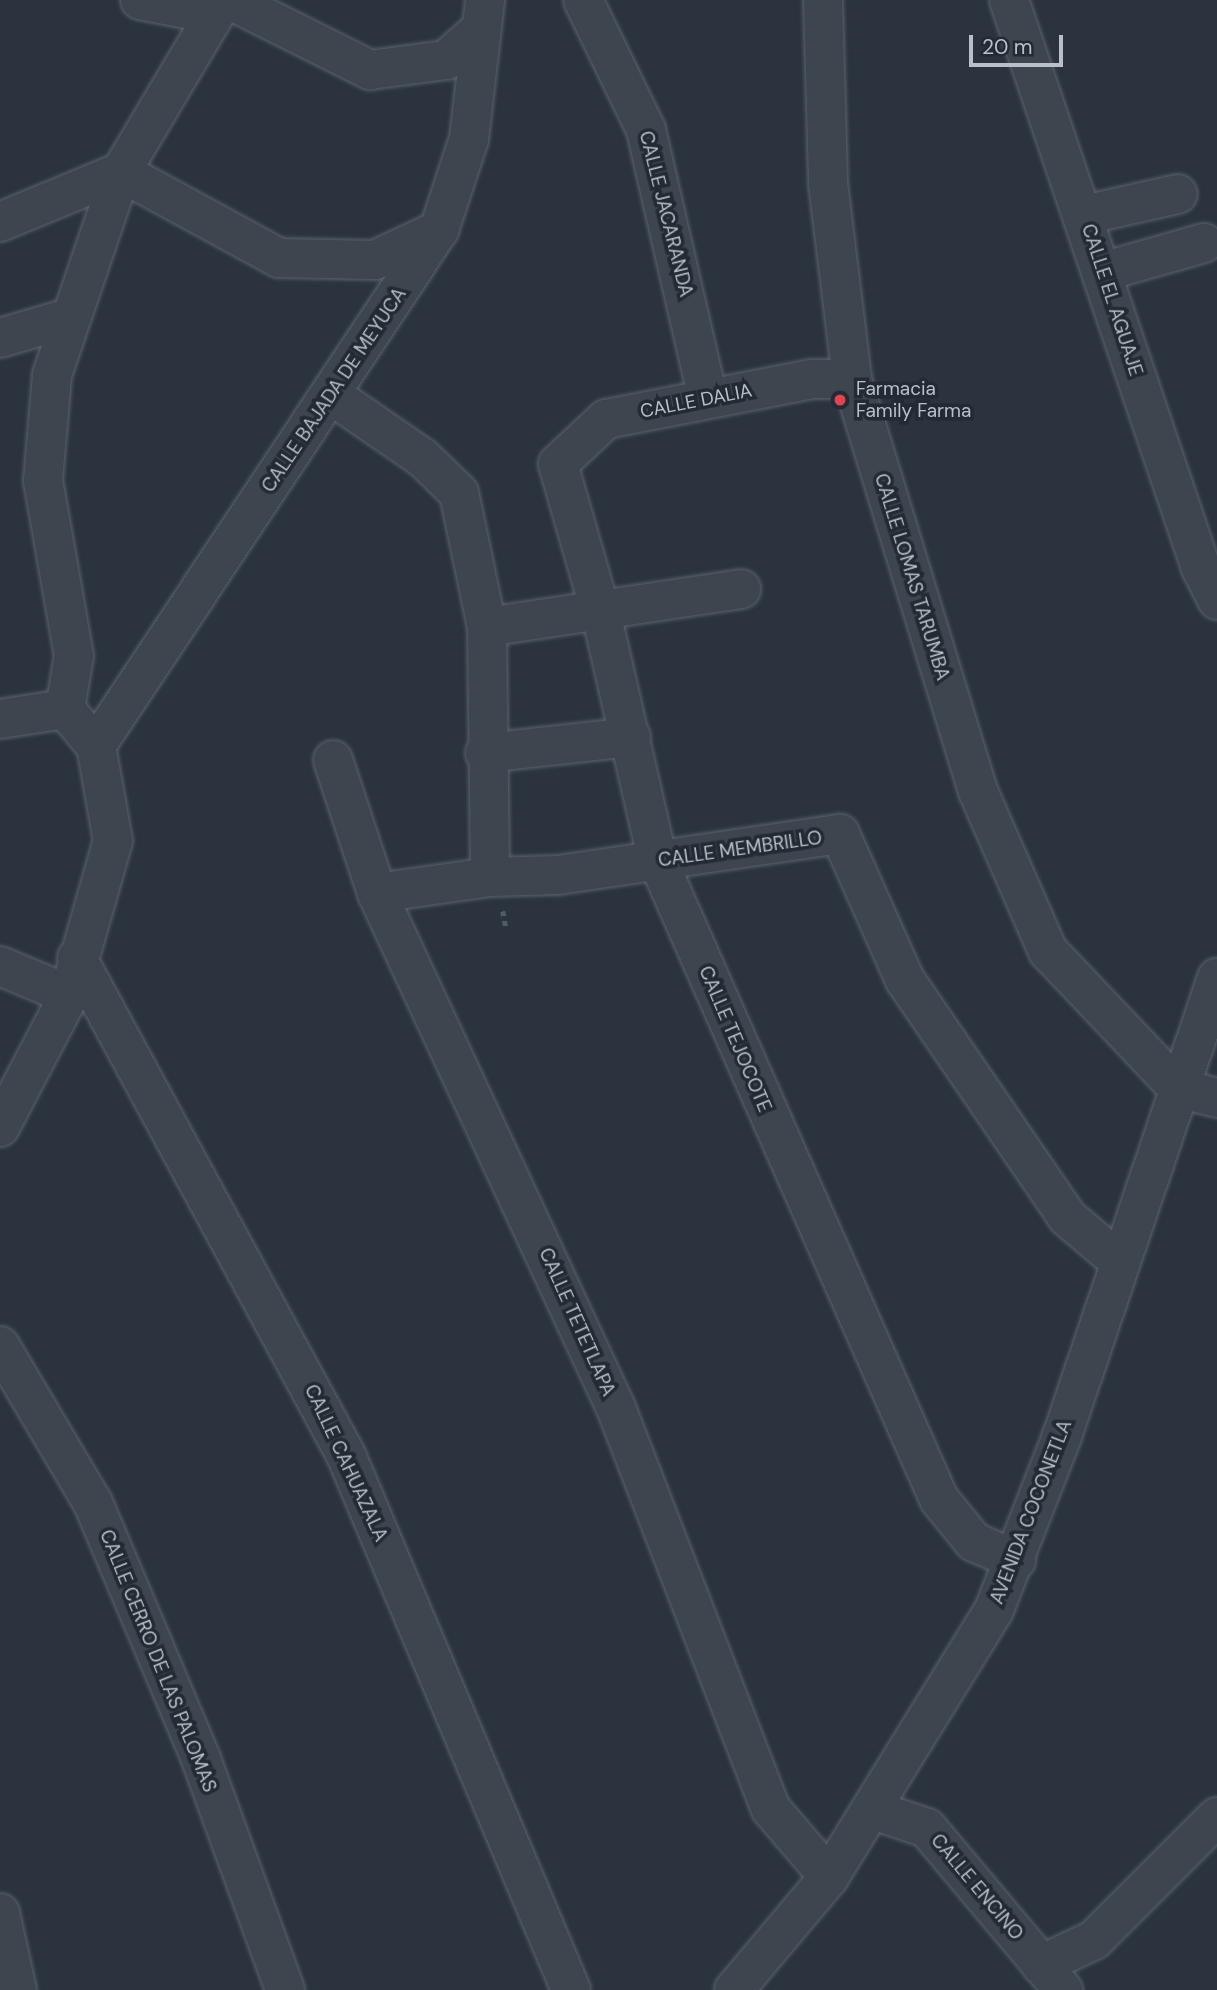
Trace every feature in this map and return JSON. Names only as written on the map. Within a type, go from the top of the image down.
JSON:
[{"type":"street","points":[[140,0],[196,11],[221,0]]},
{"type":"street","points":[[65,709],[75,656],[43,481],[44,430],[69,318],[121,172],[221,0]]},
{"type":"street","points":[[230,0],[370,70],[446,60],[483,15]]},
{"type":"street","name":"CALLE JACARANDA","points":[[583,0],[646,130],[708,398]]},
{"type":"street","name":"CALLE LOMAS TARUMBA","points":[[823,0],[828,183],[852,379],[978,791],[1012,882],[1048,951],[1178,1088]]},
{"type":"street","name":"CALLE EL AGUAJE","points":[[1009,0],[1084,215],[1200,568],[1217,600]]},
{"type":"street","name":"CALLE BAJADA DE MEYUCA","points":[[96,746],[333,396],[439,230],[469,139],[483,15]]},
{"type":"street","points":[[0,222],[121,172]]},
{"type":"street","points":[[121,172],[279,258],[375,260],[439,230]]},
{"type":"street","points":[[1084,215],[1178,194]]},
{"type":"street","points":[[1102,272],[1204,243]]},
{"type":"street","points":[[0,338],[69,318]]},
{"type":"street","name":"CALLE DALIA","points":[[558,464],[606,419],[812,379],[852,379]]},
{"type":"street","points":[[333,396],[423,458],[459,493],[487,627],[485,753],[490,877]]},
{"type":"street","name":"CALLE TEJOCOTE","points":[[558,464],[601,613],[658,861],[939,1499],[974,1542],[1016,1560]]},
{"type":"street","points":[[487,627],[601,613],[741,589]]},
{"type":"street","points":[[0,719],[65,709]]},
{"type":"street","points":[[3,1118],[69,995],[77,958],[113,841],[96,746],[65,709]]},
{"type":"street","points":[[485,753],[631,737]]},
{"type":"street","name":"CALLE TETETLAPA","points":[[333,760],[377,893],[616,1408],[771,1810],[829,1877]]},
{"type":"street","name":"CALLE MEMBRILLO","points":[[377,893],[490,877],[558,875],[840,834],[905,980],[1067,1217],[1120,1262]]},
{"type":"street","name":"CALLE CAHUAZALA","points":[[77,958],[346,1455],[571,1990]]},
{"type":"street","points":[[0,967],[69,995]]},
{"type":"street","name":"AVENIDA COCONETLA","points":[[744,1986],[829,1877],[873,1810],[994,1610],[1016,1560],[1217,978]]},
{"type":"street","points":[[1178,1088],[1217,1098]]},
{"type":"street","name":"CALLE CERRO DE LAS PALOMAS","points":[[0,1346],[93,1503],[201,1759],[285,1990]]},
{"type":"street","name":"CALLE ENCINO","points":[[873,1810],[927,1828],[1052,1977]]},
{"type":"street","points":[[1052,1977],[1094,1940],[1217,1817]]},
{"type":"street","points":[[0,1913],[17,1990]]},
{"type":"place","name":"Farmacia Family Farma","points":[[840,400]]}]
